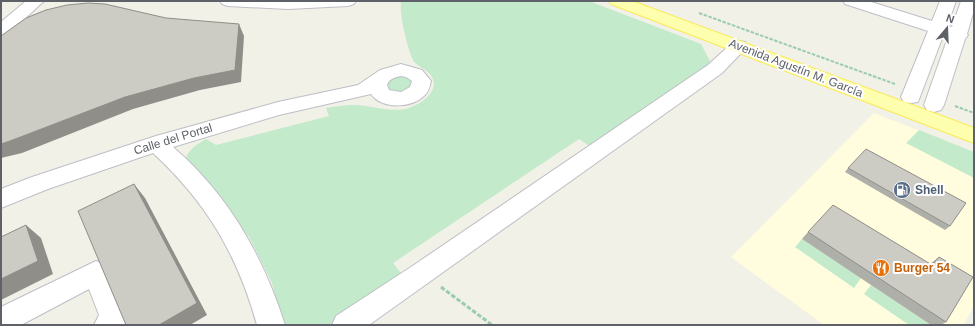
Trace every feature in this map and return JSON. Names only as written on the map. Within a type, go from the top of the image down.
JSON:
[{"type":"main road","name":"Avenida Agustín M. García","points":[[617,1],[974,136]]},
{"type":"main road","name":"Avenida Agustín M. García","points":[[650,1],[936,102],[974,120]]},
{"type":"street","points":[[2,21],[19,1]]},
{"type":"street","points":[[2,21],[36,1]]},
{"type":"street","points":[[228,1],[273,4],[309,4],[348,1]]},
{"type":"street","points":[[851,1],[959,35]]},
{"type":"street","points":[[912,94],[948,1]]},
{"type":"street","points":[[936,102],[970,1],[974,2]]},
{"type":"street","points":[[346,325],[715,69],[739,46]]},
{"type":"street","points":[[409,70],[420,76],[422,81],[419,90],[408,97],[400,99],[365,93],[349,94],[364,90],[382,77],[394,71],[409,70]]},
{"type":"street","points":[[382,77],[378,81],[378,90],[386,97]]},
{"type":"street","name":"Calle del Portal","points":[[1,199],[40,183],[156,144],[278,109],[349,94]]},
{"type":"street","points":[[156,144],[172,157],[216,207],[252,268],[266,305],[271,325]]},
{"type":"street","points":[[1,321],[96,272],[115,321],[108,325]]},
{"type":"path","points":[[696,12],[912,94]]},
{"type":"path","points":[[936,102],[974,113]]},
{"type":"path","points":[[423,273],[492,325]]},
{"type":"shaded area","points":[[874,113],[974,152],[974,306],[963,325],[824,325],[731,257]]},
{"type":"green space","points":[[401,1],[589,1],[701,44],[712,65],[591,147],[579,139],[393,263],[403,276],[333,325],[283,325],[272,283],[249,237],[196,171],[185,162],[186,158],[192,148],[206,139],[216,145],[329,116],[326,108],[357,105],[399,110],[417,105],[423,101],[432,91],[434,86],[433,80],[426,70],[413,61],[402,21]]},
{"type":"green space","points":[[395,74],[413,78],[411,90],[391,94],[384,82]]},
{"type":"green space","points":[[919,130],[974,152],[974,178],[906,143]]},
{"type":"green space","points":[[802,239],[861,278],[854,288],[795,247]]},
{"type":"green space","points":[[871,285],[931,325],[909,325],[864,294]]},
{"type":"building","points":[[88,3],[105,4],[166,18],[239,24],[235,70],[194,78],[125,97],[1,144],[1,36],[26,18],[46,10],[67,5]]},
{"type":"building","name":"Shell","points":[[866,149],[966,203],[950,226],[848,168]]},
{"type":"building","points":[[134,184],[197,303],[159,325],[126,325],[78,211]]},
{"type":"building","name":"Burger 54","points":[[833,205],[932,265],[939,257],[973,277],[946,322],[808,232]]},
{"type":"building","points":[[26,225],[38,261],[1,279],[1,237]]},
{"type":"place","name":"Shell","points":[[902,190]]},
{"type":"place","name":"Burger 54","points":[[881,268]]}]
